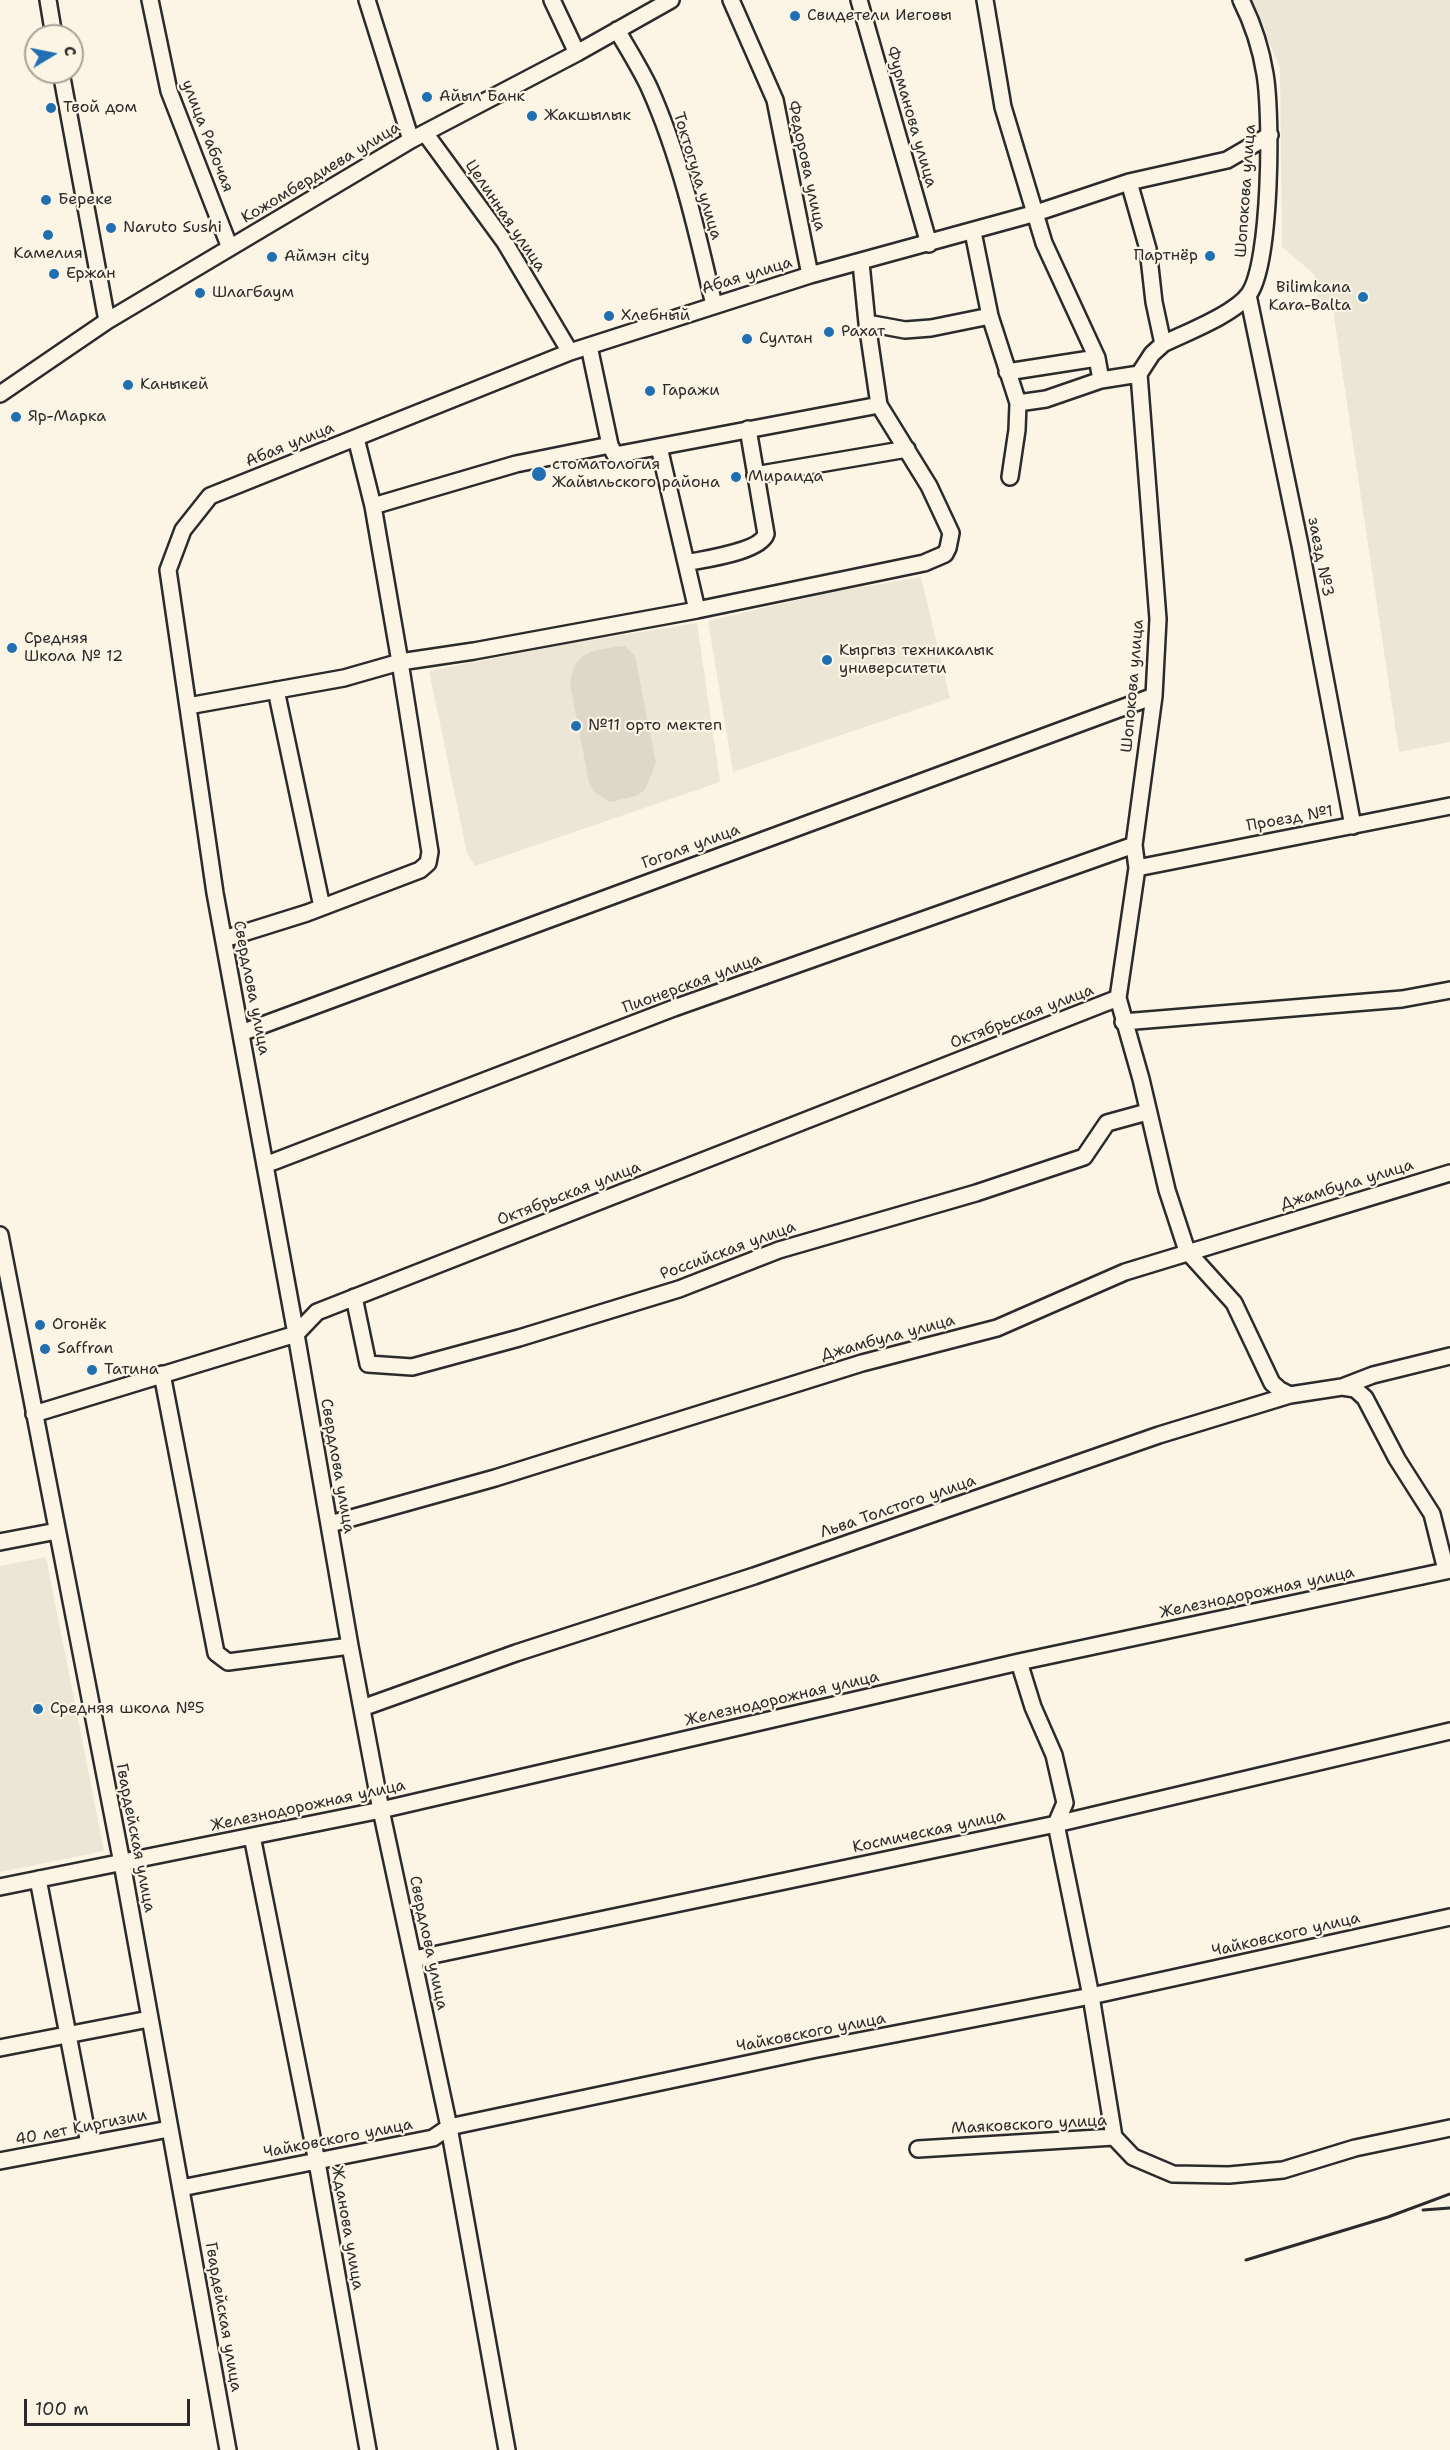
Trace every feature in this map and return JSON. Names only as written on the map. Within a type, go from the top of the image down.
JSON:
[{"type":"street","points":[[48,0],[52,24]]},
{"type":"street","name":"улица Рабочая","points":[[150,0],[169,91],[230,248]]},
{"type":"street","name":"Целинная улица","points":[[367,0],[418,137],[504,241],[570,352]]},
{"type":"street","points":[[552,0],[577,53]]},
{"type":"street","name":"Кожомбердиева улица","points":[[0,394],[107,321],[418,137],[577,53],[671,0]]},
{"type":"street","name":"Федорова улица","points":[[731,0],[774,100],[810,276]]},
{"type":"street","name":"Фурманова улица","points":[[859,0],[929,244]]},
{"type":"street","points":[[985,0],[1004,106],[1044,243],[1097,358],[1101,380]]},
{"type":"street","name":"Шопокова улица","points":[[1241,0],[1250,18],[1265,73],[1270,135],[1262,256],[1255,284],[1248,295]]},
{"type":"street","name":"Токтогула улица","points":[[617,30],[649,86],[674,150],[697,231],[714,304]]},
{"type":"street","points":[[63,84],[107,321]]},
{"type":"street","name":"Абая улица","points":[[210,496],[570,352],[714,304],[973,232],[1129,182],[1227,160],[1270,135]]},
{"type":"street","points":[[1129,182],[1148,249],[1162,344]]},
{"type":"street","points":[[973,232],[990,316],[1018,403],[1017,430],[1010,477]]},
{"type":"street","points":[[188,706],[344,678],[400,662],[474,651],[697,610],[924,563],[945,554],[951,533],[928,486],[879,405],[861,263]]},
{"type":"street","points":[[1018,403],[1046,399],[1101,380],[1139,374],[1152,354],[1162,344],[1239,306],[1248,295]]},
{"type":"street","name":"заезд №3","points":[[1248,295],[1302,556],[1353,826]]},
{"type":"street","points":[[867,323],[905,330],[931,328],[990,316]]},
{"type":"street","points":[[589,346],[610,445],[612,453],[616,455],[879,405]]},
{"type":"street","points":[[1007,372],[1097,358]]},
{"type":"street","name":"Шопокова улица","points":[[1139,374],[1158,619],[1154,696],[1134,845],[1137,868],[1118,999],[1141,1079],[1167,1190],[1188,1251],[1233,1303],[1272,1383],[1290,1395]]},
{"type":"street","points":[[686,563],[748,548],[759,544],[764,539],[766,534],[748,429]]},
{"type":"street","points":[[224,939],[322,907],[420,870],[430,858],[373,506],[356,438]]},
{"type":"street","points":[[373,506],[516,464],[610,445]]},
{"type":"street","points":[[658,447],[697,610]]},
{"type":"street","points":[[755,475],[907,449]]},
{"type":"street","name":"Свердлова улица","points":[[210,496],[183,530],[168,570],[188,706],[224,939],[350,1646],[381,1810],[449,2127],[507,2450]]},
{"type":"street","points":[[276,690],[322,907]]},
{"type":"street","name":"Гоголя улица","points":[[241,1033],[1154,696]]},
{"type":"street","name":"Проезд №1","points":[[1137,868],[1450,806]]},
{"type":"street","name":"Пионерская улица","points":[[265,1165],[674,1008],[1134,845]]},
{"type":"street","points":[[1124,1022],[1402,999],[1450,990]]},
{"type":"street","name":"Октябрьская улица","points":[[34,1414],[296,1334],[317,1312],[1118,999]]},
{"type":"street","name":"Российская улица","points":[[354,1297],[368,1364],[412,1367],[519,1338],[656,1296],[779,1250],[965,1197],[1084,1157],[1107,1123],[1147,1112]]},
{"type":"street","name":"Джамбула улица","points":[[330,1524],[495,1478],[862,1363],[997,1328],[1125,1272],[1450,1173]]},
{"type":"street","name":"Гвардейская улица","points":[[0,1235],[122,1863],[228,2450]]},
{"type":"street","name":"Льва Толстого улица","points":[[362,1708],[516,1653],[754,1576],[1159,1436],[1290,1395],[1342,1387],[1373,1375],[1450,1356]]},
{"type":"street","points":[[162,1374],[216,1653],[228,1662],[350,1646]]},
{"type":"street","points":[[1342,1387],[1355,1389],[1365,1398],[1398,1459],[1432,1514],[1448,1570]]},
{"type":"street","points":[[0,1542],[57,1531]]},
{"type":"street","name":"Железнодорожная улица","points":[[0,1887],[381,1810],[1019,1662],[1448,1570]]},
{"type":"street","points":[[1019,1662],[1033,1707],[1054,1755],[1065,1803],[1056,1824],[1091,1996],[1114,2137]]},
{"type":"street","name":"Космическая улица","points":[[414,1959],[1056,1824],[1450,1731]]},
{"type":"street","name":"Жданова улица","points":[[252,1836],[317,2162],[368,2450]]},
{"type":"street","points":[[38,1879],[89,2144]]},
{"type":"street","name":"Чайковского улица","points":[[181,2188],[433,2138],[449,2127],[812,2050],[1091,1996],[1450,1917]]},
{"type":"street","points":[[0,2048],[149,2019]]},
{"type":"street","name":"Маяковского улица","points":[[918,2149],[1114,2137],[1133,2157],[1173,2174],[1228,2175],[1283,2170],[1355,2148],[1450,2128]]},
{"type":"street","name":"40 лет Киргизии","points":[[0,2161],[169,2129]]},
{"type":"shaded area","points":[[1250,0],[1450,0],[1450,742],[1399,752],[1332,303],[1320,307],[1315,275],[1282,247],[1280,67]]},
{"type":"shaded area","name":"Кыргыз техникалык университети","points":[[921,577],[950,698],[733,772],[708,621],[828,593]]},
{"type":"shaded area","name":"№11 орто мектеп","points":[[697,623],[720,782],[475,866],[467,853],[429,671],[566,644]]},
{"type":"shaded area","points":[[625,646],[635,656],[656,763],[645,790],[636,796],[610,802],[594,792],[589,782],[570,684],[576,664],[588,653]]},
{"type":"shaded area","name":"Средняя школа №5","points":[[46,1557],[104,1851],[0,1872],[0,1566]]},
{"type":"railway","points":[[1246,2260],[1388,2217],[1450,2194]]},
{"type":"railway","points":[[1423,2210],[1450,2208]]},
{"type":"place","name":"Свидетели Иеговы","points":[[795,16]]},
{"type":"place","name":"Айыл Банк","points":[[427,97]]},
{"type":"place","name":"Твой дом","points":[[51,108]]},
{"type":"place","name":"Жакшылык","points":[[532,116]]},
{"type":"place","name":"Береке","points":[[46,200]]},
{"type":"place","name":"Naruto Sushi","points":[[111,228]]},
{"type":"place","name":"Камелия","points":[[48,235]]},
{"type":"place","name":"Партнёр","points":[[1210,256]]},
{"type":"place","name":"Аймэн city","points":[[272,257]]},
{"type":"place","name":"Ержан","points":[[54,274]]},
{"type":"place","name":"Шлагбаум","points":[[200,293]]},
{"type":"place","name":"Bilimkana Kara-Balta","points":[[1363,297]]},
{"type":"place","name":"Хлебный","points":[[609,316]]},
{"type":"place","name":"Рахат","points":[[829,332]]},
{"type":"place","name":"Султан","points":[[747,339]]},
{"type":"place","name":"Каныкей","points":[[128,385]]},
{"type":"place","name":"Гаражи","points":[[650,391]]},
{"type":"place","name":"Яр-Марка","points":[[16,417]]},
{"type":"place","name":"стоматология Жайыльского района","points":[[539,474]]},
{"type":"place","name":"Мираида","points":[[736,477]]},
{"type":"place","name":"Средняя Школа № 12","points":[[12,648]]},
{"type":"place","name":"Кыргыз техникалык университети","points":[[827,660]]},
{"type":"place","name":"№11 орто мектеп","points":[[576,726]]},
{"type":"place","name":"Огонёк","points":[[40,1325]]},
{"type":"place","name":"Saffran","points":[[45,1349]]},
{"type":"place","name":"Татина","points":[[92,1370]]},
{"type":"place","name":"Средняя школа №5","points":[[38,1709]]}]
